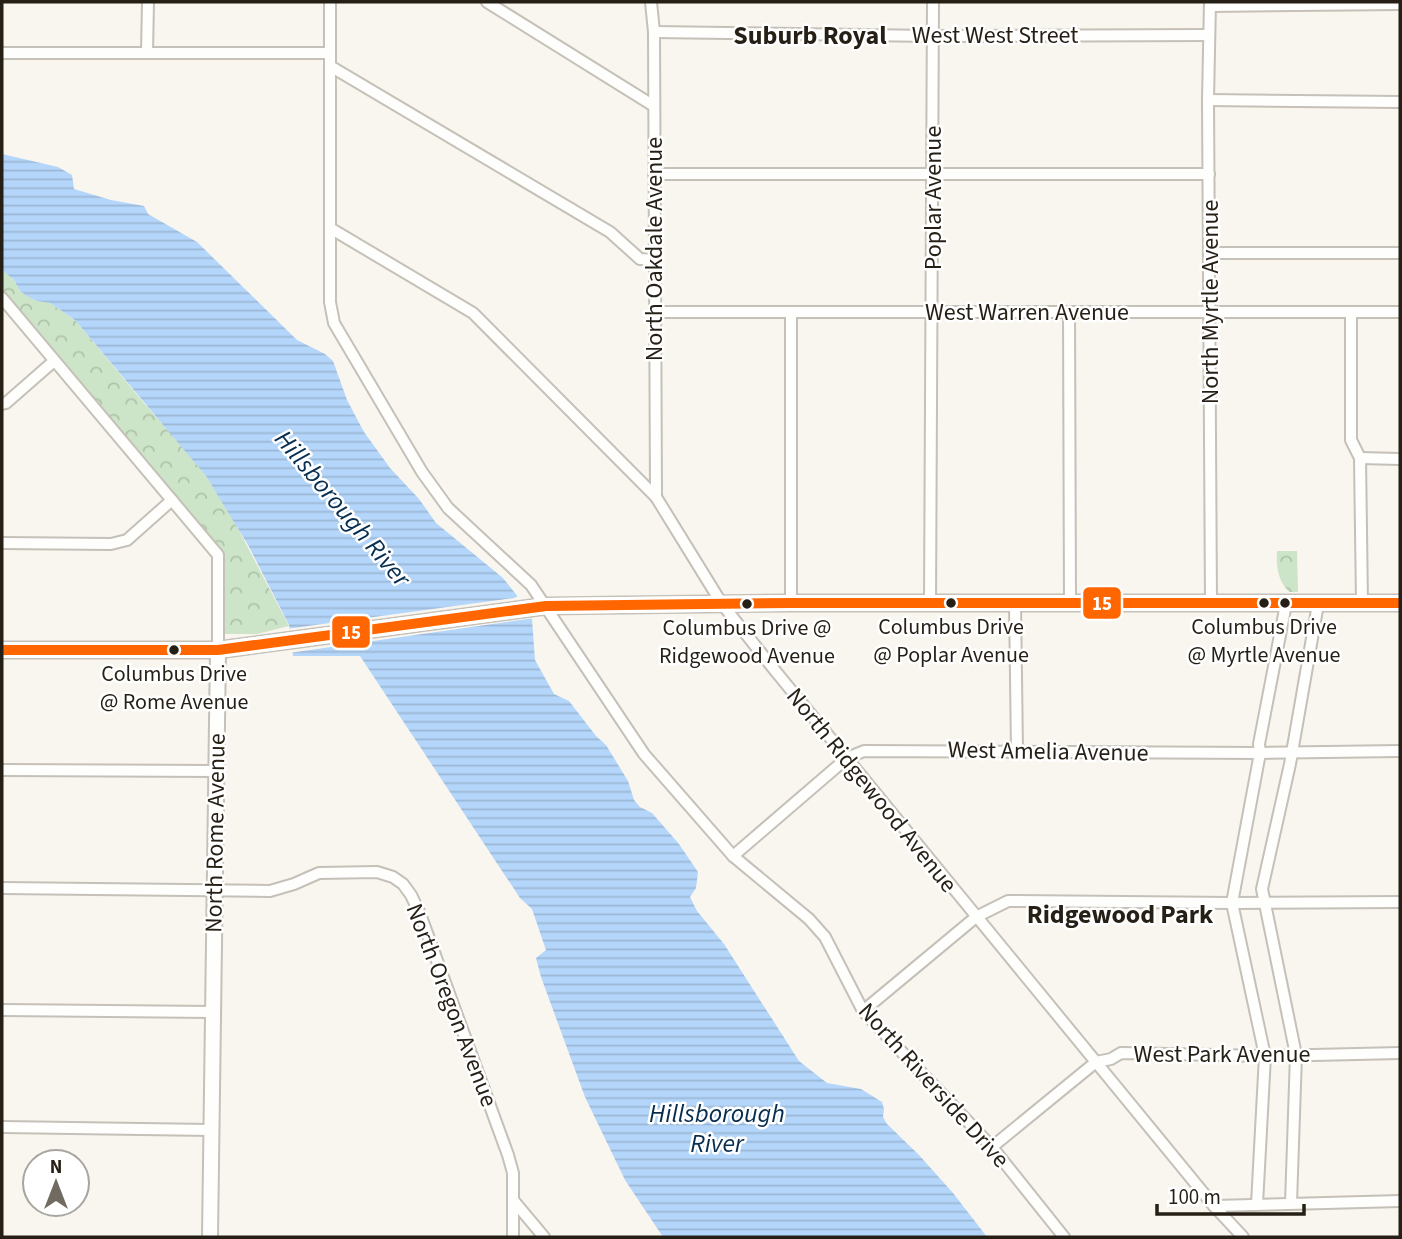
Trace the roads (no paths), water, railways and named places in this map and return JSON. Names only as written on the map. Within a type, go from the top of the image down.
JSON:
[{"type":"main road","points":[[2,650],[218,650],[538,607],[791,603],[1400,603]]},
{"type":"street","points":[[146,53],[149,2]]},
{"type":"street","name":"North Riverside Drive","points":[[330,2],[330,302],[334,323],[422,472],[448,508],[531,585],[538,607],[644,754],[733,856],[809,919],[825,937],[863,1011],[992,1147],[1064,1237]]},
{"type":"street","points":[[487,2],[654,106]]},
{"type":"street","name":"North Oakdale Avenue","points":[[650,2],[654,32],[656,497]]},
{"type":"street","name":"Poplar Avenue","points":[[930,603],[933,2]]},
{"type":"street","points":[[1210,4],[1400,5]]},
{"type":"street","name":"North Myrtle Avenue","points":[[1210,4],[1208,100],[1211,603]]},
{"type":"street","name":"West West Street","points":[[654,32],[932,36],[1209,34]]},
{"type":"street","points":[[2,53],[330,53]]},
{"type":"street","points":[[330,66],[610,232],[640,259],[654,260]]},
{"type":"street","points":[[1208,100],[1400,102]]},
{"type":"street","points":[[654,174],[1209,174]]},
{"type":"street","name":"North Ridgewood Avenue","points":[[330,228],[473,313],[656,497],[722,604],[976,917],[1214,1206],[1243,1237]]},
{"type":"street","points":[[1210,253],[1400,253]]},
{"type":"street","name":"North Rome Avenue","points":[[2,298],[218,555],[210,1237]]},
{"type":"street","name":"West Warren Avenue","points":[[654,312],[1400,312]]},
{"type":"street","points":[[791,312],[791,603]]},
{"type":"street","points":[[1069,312],[1070,604]]},
{"type":"street","points":[[1351,312],[1351,440],[1360,458],[1362,603]]},
{"type":"street","points":[[2,404],[54,360]]},
{"type":"street","points":[[1360,458],[1400,459]]},
{"type":"street","points":[[2,543],[111,544],[127,540],[172,500]]},
{"type":"street","points":[[1015,603],[1017,751]]},
{"type":"street","points":[[1257,1204],[1265,1056],[1232,903],[1286,604]]},
{"type":"street","points":[[1291,1203],[1296,1055],[1262,889],[1292,752],[1318,604]]},
{"type":"street","name":"West Amelia Avenue","points":[[733,856],[847,758],[864,751],[1400,751]]},
{"type":"street","points":[[2,770],[216,771]]},
{"type":"street","name":"North Oregon Avenue","points":[[2,888],[270,891],[329,872],[377,872],[393,877],[403,884],[411,895],[420,915],[508,1155],[513,1173],[513,1237]]},
{"type":"street","points":[[863,1011],[976,917],[1008,901],[1400,902]]},
{"type":"street","points":[[2,1010],[213,1012]]},
{"type":"street","name":"West Park Avenue","points":[[992,1147],[1096,1062],[1111,1059],[1121,1053],[1265,1056],[1400,1053]]},
{"type":"street","points":[[2,1128],[211,1130]]},
{"type":"street","points":[[513,1200],[544,1237]]},
{"type":"street","points":[[1214,1206],[1400,1201]]},
{"type":"water","name":"Hillsborough River","points":[[2,154],[58,167],[72,175],[74,189],[144,206],[148,214],[197,242],[297,340],[333,361],[347,400],[364,432],[390,468],[419,499],[436,523],[503,578],[519,598],[532,619],[535,660],[554,694],[569,701],[606,745],[628,781],[634,800],[640,807],[652,813],[679,844],[698,872],[696,888],[690,897],[697,911],[724,944],[799,1061],[827,1083],[861,1089],[882,1102],[883,1117],[887,1124],[953,1193],[987,1237],[663,1237],[625,1180],[585,1097],[541,977],[536,958],[546,950],[532,909],[520,898],[360,656],[293,656],[289,625],[248,545],[206,476],[75,320],[50,303],[27,296],[2,270]]},
{"type":"place","name":"Columbus Drive @ Poplar Avenue","points":[[951,603]]},
{"type":"place","name":"Columbus Drive @ Myrtle Avenue","points":[[1264,603]]},
{"type":"place","name":"Columbus Drive @ Ridgewood Avenue","points":[[747,604]]},
{"type":"place","name":"Columbus Drive @ Rome Avenue","points":[[174,650]]},
{"type":"district","name":"Suburb Royal","points":[[810,35]]},
{"type":"district","name":"Ridgewood Park","points":[[1120,914]]}]
